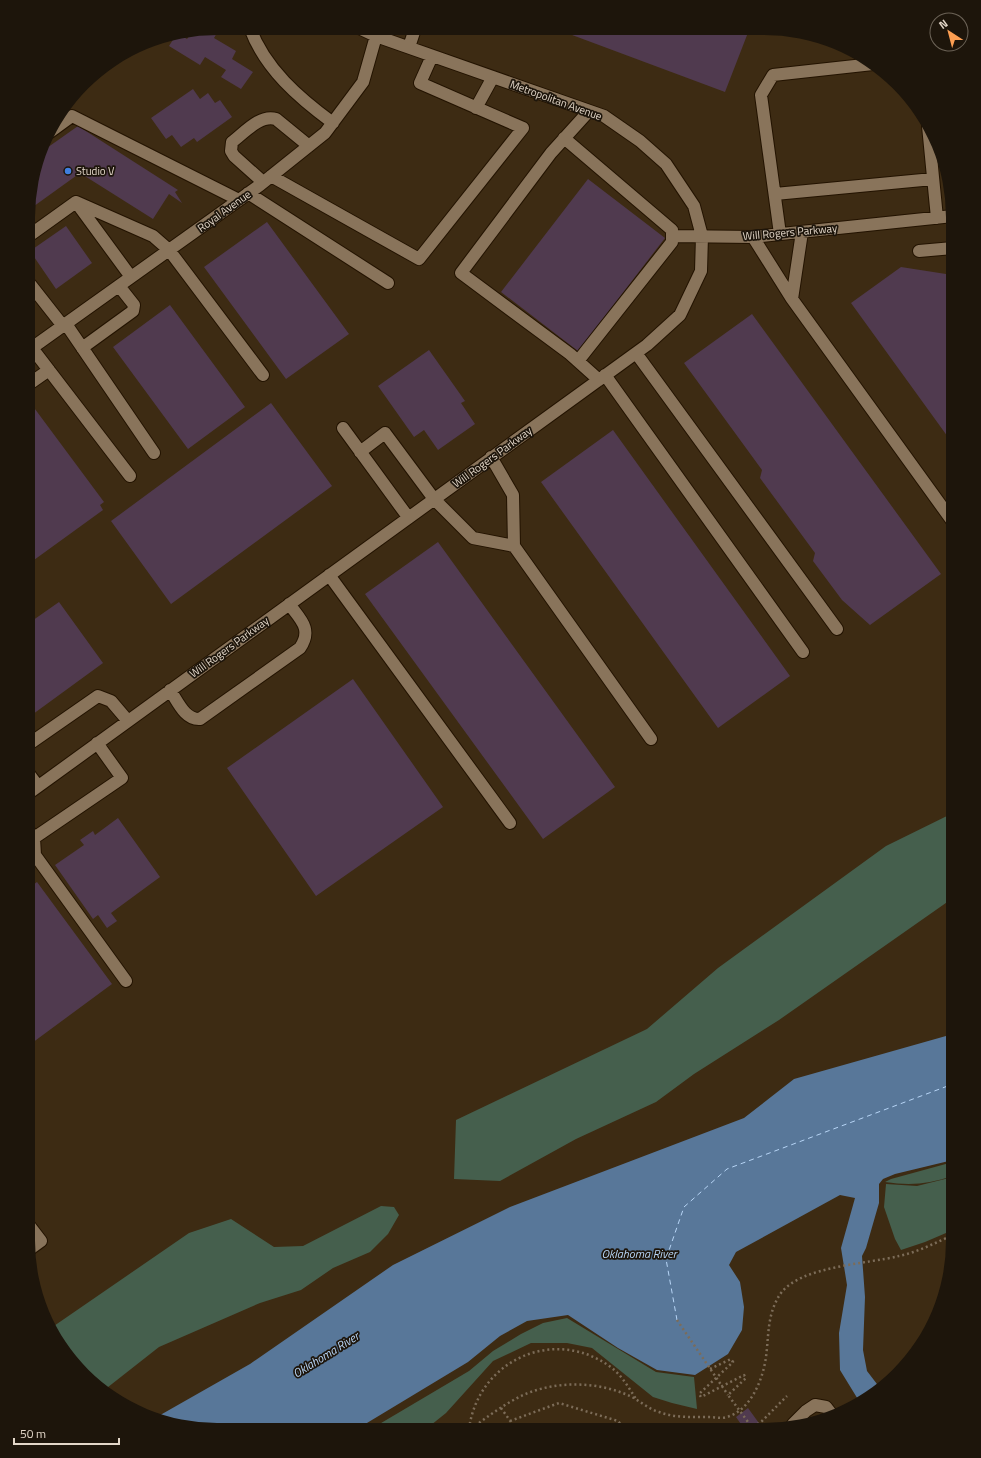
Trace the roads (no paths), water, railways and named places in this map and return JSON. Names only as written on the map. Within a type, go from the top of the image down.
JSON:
[{"type":"street","points":[[253,35],[271,67],[296,93],[333,123]]},
{"type":"street","points":[[409,48],[413,35]]},
{"type":"street","name":"Royal Avenue","points":[[35,346],[243,197],[325,133],[363,82],[376,36]]},
{"type":"street","name":"Metropolitan Avenue","points":[[376,36],[604,116],[640,141],[666,164],[694,206],[702,236]]},
{"type":"street","points":[[309,146],[276,119],[270,117],[262,119],[232,142],[231,151],[234,156],[267,179],[419,259],[523,128],[420,83],[432,56]]},
{"type":"street","points":[[780,234],[761,95],[773,75],[864,65]]},
{"type":"street","points":[[476,108],[494,77]]},
{"type":"street","points":[[589,111],[551,152],[461,273],[578,361],[602,377],[803,652]]},
{"type":"street","points":[[60,125],[72,116],[243,197],[388,284]]},
{"type":"street","points":[[564,138],[672,230],[672,242],[578,361]]},
{"type":"street","points":[[930,142],[937,218]]},
{"type":"street","points":[[775,194],[933,179]]},
{"type":"street","points":[[76,202],[153,236],[169,250],[263,376]]},
{"type":"street","points":[[35,231],[76,202]]},
{"type":"street","points":[[76,202],[131,277]]},
{"type":"street","name":"Will Rogers Parkway","points":[[35,788],[636,353],[680,315],[701,271],[702,236],[753,237],[946,217]]},
{"type":"street","points":[[792,299],[802,232]]},
{"type":"street","points":[[672,236],[702,236]]},
{"type":"street","points":[[753,237],[792,299],[946,512]]},
{"type":"street","points":[[919,251],[946,249]]},
{"type":"street","points":[[82,348],[133,311],[134,305],[119,286]]},
{"type":"street","points":[[35,290],[82,348],[154,453]]},
{"type":"street","points":[[636,353],[837,629]]},
{"type":"street","points":[[35,354],[130,476]]},
{"type":"street","points":[[35,380],[49,370]]},
{"type":"street","points":[[343,428],[408,518]]},
{"type":"street","points":[[360,452],[385,433],[434,499],[473,538],[514,546]]},
{"type":"street","points":[[491,457],[513,495],[514,546],[651,738]]},
{"type":"street","points":[[330,575],[510,824]]},
{"type":"street","points":[[170,690],[188,716],[194,719],[200,719],[300,648],[305,641],[306,633],[304,625],[289,604]]},
{"type":"street","points":[[35,740],[98,696],[110,701],[128,721]]},
{"type":"street","points":[[35,832],[122,778],[97,743]]},
{"type":"street","points":[[35,855],[126,980]]},
{"type":"street","points":[[35,1233],[41,1241],[35,1245]]},
{"type":"street","points":[[798,1419],[815,1405],[826,1407],[829,1411]]},
{"type":"water","name":"Oklahoma River","points":[[946,1036],[946,1162],[895,1174],[883,1179],[879,1184],[879,1203],[866,1248],[862,1256],[865,1297],[863,1350],[867,1371],[877,1384],[857,1398],[840,1370],[839,1333],[847,1285],[841,1248],[855,1198],[840,1195],[736,1252],[729,1265],[740,1282],[744,1307],[742,1330],[728,1354],[695,1375],[657,1370],[618,1348],[568,1315],[527,1321],[500,1336],[468,1362],[367,1423],[205,1423],[170,1417],[162,1414],[250,1364],[393,1265],[510,1207],[744,1118],[794,1079]]},
{"type":"place","name":"Studio V","points":[[68,171]]}]
